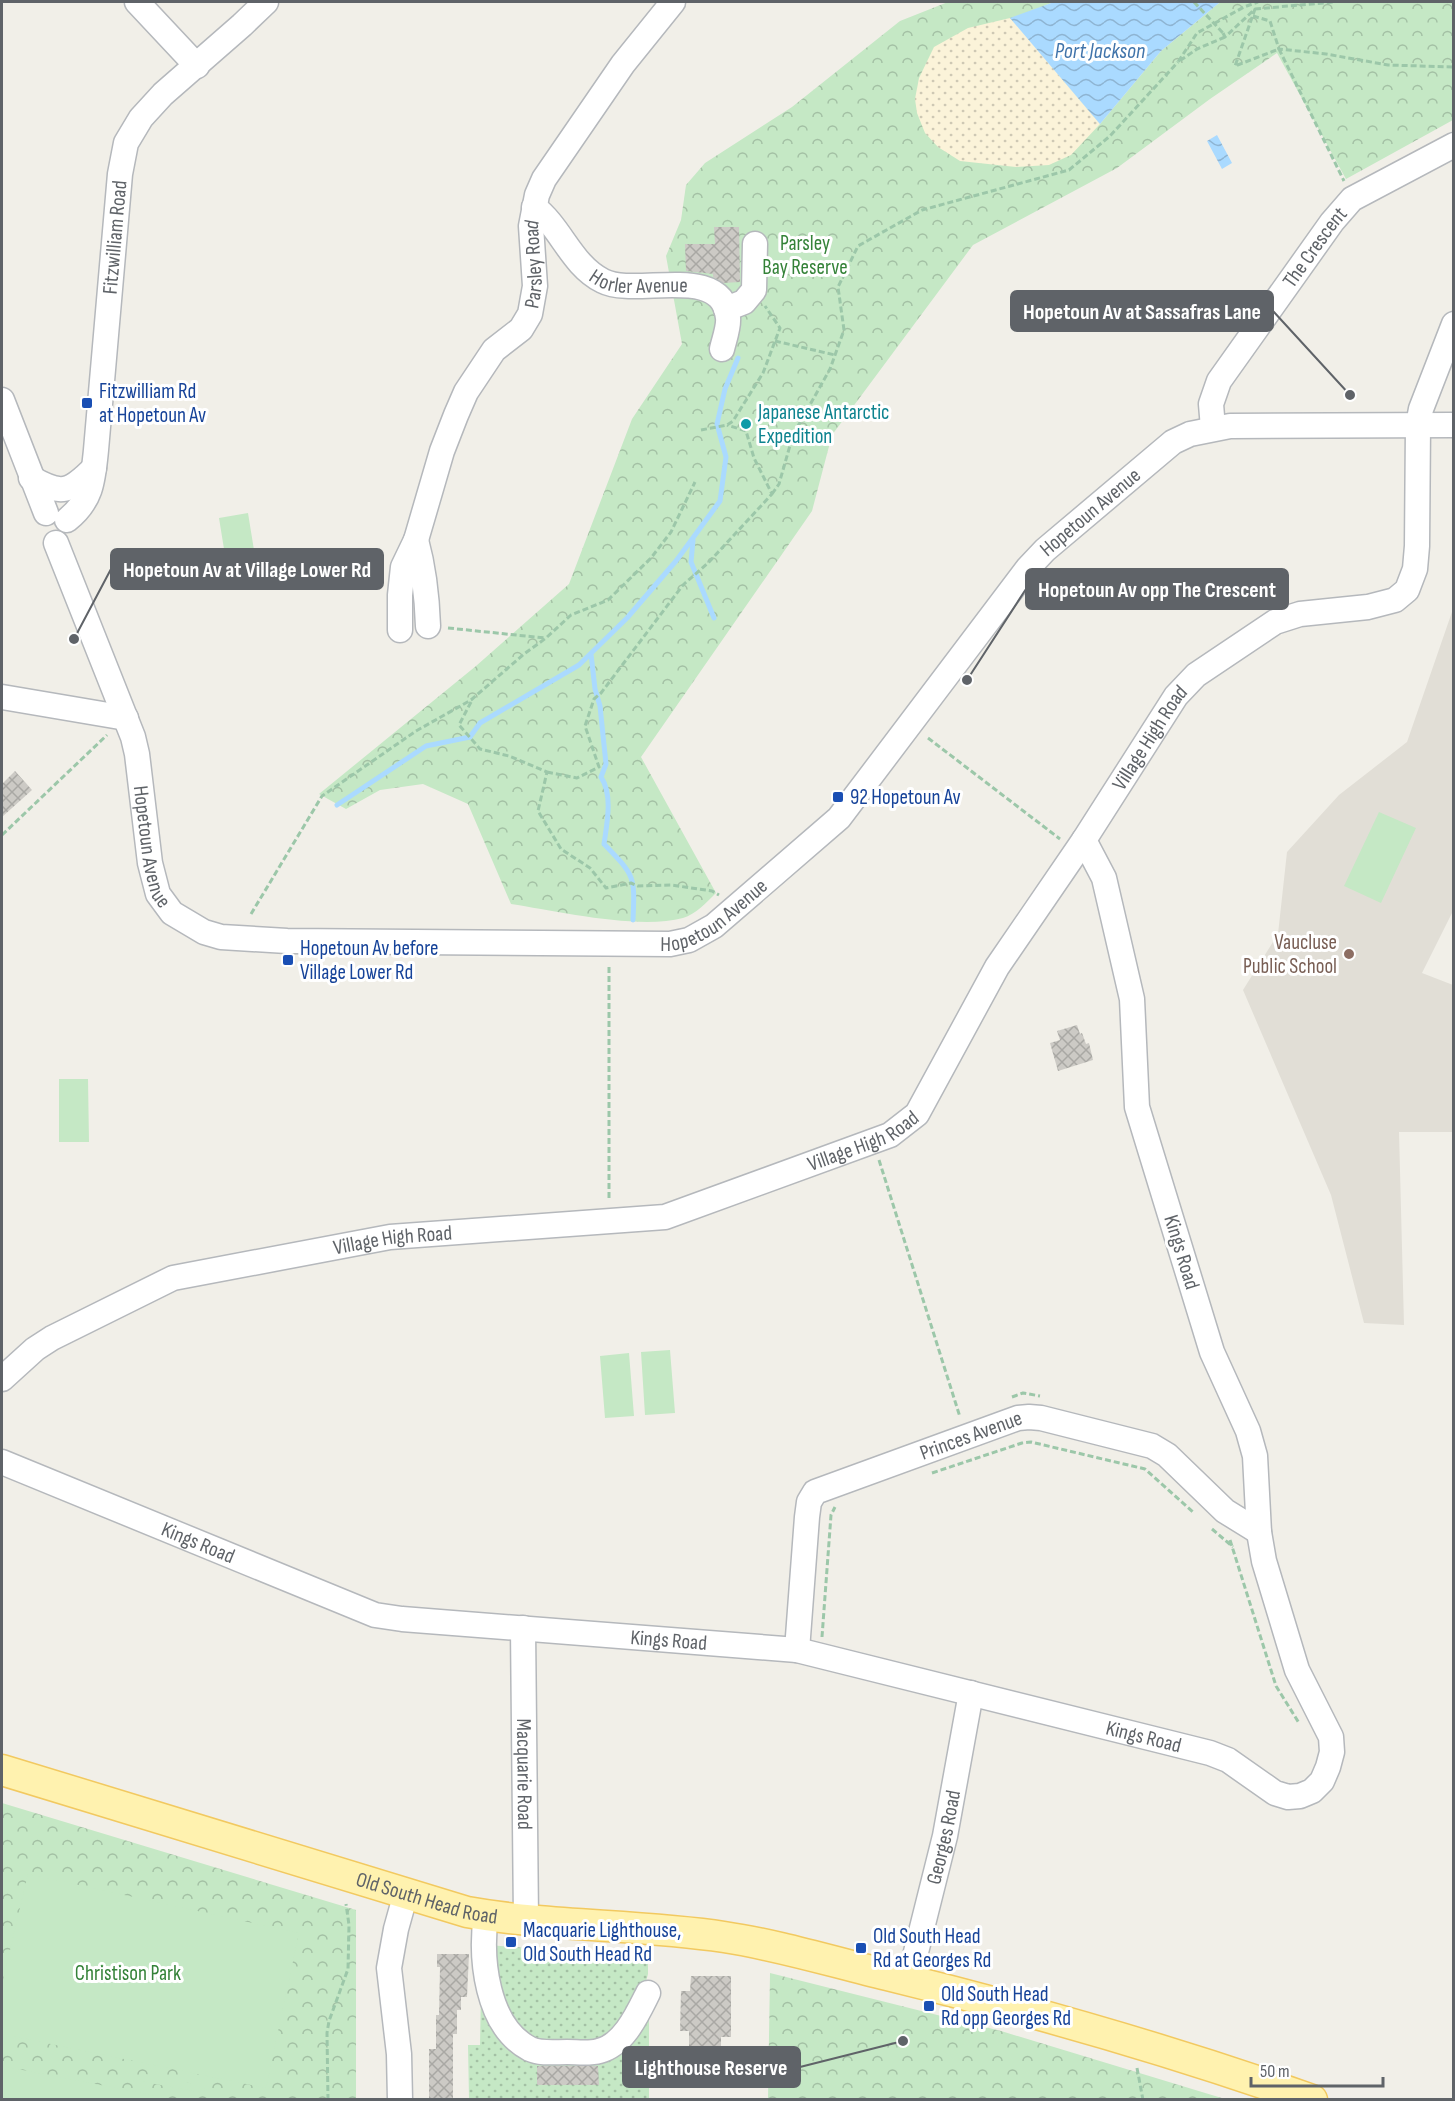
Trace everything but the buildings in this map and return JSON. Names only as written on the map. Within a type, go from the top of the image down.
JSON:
[{"type":"main road","name":"Old South Head Road","points":[[2,1770],[467,1912],[526,1920],[723,1937],[999,2002],[1240,2074],[1312,2100]]},
{"type":"street","points":[[137,2],[196,66]]},
{"type":"street","name":"Fitzwilliam Road","points":[[56,543],[67,535],[57,517],[82,507],[91,488],[120,174],[126,143],[141,118],[163,94],[266,2]]},
{"type":"street","name":"Parsley Road","points":[[400,630],[403,567],[416,540],[442,451],[466,392],[494,350],[521,329],[530,314],[535,286],[530,240],[534,207],[544,179],[623,64],[674,2]]},
{"type":"street","name":"The Crescent","points":[[1213,428],[1210,404],[1219,381],[1332,222],[1352,199],[1454,145]]},
{"type":"street","name":"Horler Avenue","points":[[534,207],[548,220],[568,249],[603,281],[628,287],[689,285],[703,288],[713,291],[722,300],[726,309]]},
{"type":"street","points":[[722,349],[728,320],[726,309],[744,302],[754,290],[755,244]]},
{"type":"street","points":[[1418,425],[1421,410],[1454,324]]},
{"type":"street","points":[[2,400],[31,478],[57,517]]},
{"type":"street","name":"Hopetoun Avenue","points":[[56,543],[119,725],[138,754],[150,863],[158,894],[172,913],[204,932],[221,937],[287,941],[609,945],[680,943],[714,926],[839,818],[1028,568],[1045,550],[1173,442],[1190,434],[1213,428],[1244,425],[1454,425]]},
{"type":"street","name":"Village High Road","points":[[2,1378],[35,1348],[52,1338],[173,1278],[390,1237],[665,1217],[890,1135],[917,1114],[996,967],[1080,845],[1176,696],[1196,675],[1275,622],[1300,614],[1368,607],[1395,600],[1407,590],[1415,569],[1417,546],[1418,425]]},
{"type":"street","points":[[31,478],[44,486],[70,489],[94,468]]},
{"type":"street","name":"Parsley Road","points":[[416,540],[426,586],[428,626]]},
{"type":"street","points":[[2,697],[119,725]]},
{"type":"street","name":"Kings Road","points":[[2,1462],[375,1615],[797,1650],[1210,1753],[1228,1760],[1275,1793],[1288,1797],[1300,1796],[1312,1791],[1322,1781],[1328,1767],[1332,1752],[1331,1737],[1297,1670],[1264,1561],[1259,1532],[1255,1456],[1248,1431],[1212,1352],[1137,1107],[1132,999],[1104,878],[1080,845]]},
{"type":"street","name":"Princes Avenue","points":[[797,1650],[807,1517],[809,1502],[815,1492],[1018,1418],[1029,1417],[1152,1446],[1167,1455],[1216,1518],[1259,1532]]},
{"type":"street","name":"Macquarie Road","points":[[523,1628],[526,1920]]},
{"type":"street","name":"Georges Road","points":[[909,1980],[945,1836],[971,1693]]},
{"type":"street","points":[[400,2100],[399,2054],[389,1968],[406,1893]]},
{"type":"street","points":[[486,1915],[483,1952],[487,1982],[496,2012],[508,2030],[529,2048],[545,2052],[582,2052],[606,2049],[621,2037],[648,1993]]},
{"type":"path","points":[[1194,2],[1224,35]]},
{"type":"path","points":[[471,700],[459,725],[480,749],[509,756],[547,772],[577,778],[598,767],[585,726],[594,699],[601,693],[683,585],[710,562],[779,484],[793,435],[814,400],[844,330],[838,287],[858,246],[922,210],[1069,170],[1110,136],[1178,62],[1197,33],[1244,7],[1258,2]]},
{"type":"path","points":[[1178,62],[1224,35],[1255,9],[1334,2]]},
{"type":"path","points":[[1255,9],[1235,66],[1279,49],[1326,54],[1388,65],[1454,67]]},
{"type":"path","points":[[1253,16],[1270,21],[1279,49],[1352,199]]},
{"type":"path","points":[[701,430],[733,421],[763,373],[780,328],[754,290]]},
{"type":"path","points":[[775,341],[835,355]]},
{"type":"path","points":[[727,424],[746,431],[754,458],[772,494]]},
{"type":"path","points":[[251,914],[322,796],[416,731],[471,700],[572,615],[608,600],[651,558],[671,532],[695,482]]},
{"type":"path","points":[[428,626],[546,638]]},
{"type":"path","points":[[2,835],[119,725]]},
{"type":"path","points":[[928,738],[1080,845]]},
{"type":"path","points":[[547,772],[538,811],[561,849],[590,868],[606,888],[631,883],[638,886],[670,885],[712,891]]},
{"type":"path","points":[[609,968],[609,1221]]},
{"type":"path","points":[[873,1141],[966,1437]]},
{"type":"path","points":[[921,1477],[1031,1442],[1145,1469],[1199,1517]]},
{"type":"path","points":[[822,1643],[831,1515],[835,1507],[843,1504]]},
{"type":"path","points":[[1216,1518],[1226,1526],[1275,1686],[1302,1728]]},
{"type":"path","points":[[1216,1518],[1233,1547]]},
{"type":"path","points":[[328,2100],[329,2021],[348,1969],[349,1925],[346,1904]]},
{"type":"path","points":[[1137,2066],[1143,2100]]},
{"type":"shaded area","name":"Vaucluse Public School","points":[[1453,609],[1453,911],[1422,973],[1453,985],[1453,1132],[1399,1132],[1404,1325],[1364,1323],[1331,1195],[1243,990],[1278,934],[1287,852],[1339,795],[1407,742]]},
{"type":"green space","name":"Parsley Bay Reserve","points":[[948,2],[1054,2],[1010,19],[1100,124],[1161,51],[1219,3],[1453,2],[1453,120],[1346,179],[1277,53],[1117,168],[973,245],[832,435],[812,511],[641,757],[716,893],[692,914],[665,921],[621,921],[511,904],[468,804],[423,784],[380,790],[346,809],[319,794],[476,666],[569,584],[632,419],[682,344],[666,256],[681,220],[686,185],[705,163],[792,107],[900,21]]},
{"type":"green space","points":[[248,513],[258,575],[229,580],[219,518]]},
{"type":"green space","points":[[1379,812],[1416,828],[1381,903],[1344,886]]},
{"type":"green space","points":[[59,1079],[88,1079],[89,1142],[59,1142]]},
{"type":"green space","points":[[670,1350],[675,1413],[645,1415],[641,1352]]},
{"type":"green space","points":[[629,1353],[634,1416],[605,1418],[600,1356]]},
{"type":"green space","name":"Christison Park","points":[[2,1803],[356,1910],[356,2099],[2,2099]]},
{"type":"green space","points":[[28,1874],[299,1933],[266,2088],[2,2034],[2,1984]]},
{"type":"green space","points":[[488,1945],[648,1957],[648,1974],[644,1989],[605,2041],[532,2041],[501,2006]]},
{"type":"green space","points":[[770,1973],[1001,2031],[1225,2099],[768,2099]]},
{"type":"green space","points":[[481,1992],[505,2033],[599,2057],[649,2002],[649,2099],[469,2099],[468,2045],[480,2045]]},
{"type":"green space","points":[[2,2066],[173,2099],[2,2099]]},
{"type":"green space","points":[[140,2073],[205,2086],[204,2093],[139,2081]]},
{"type":"sand","points":[[1010,18],[1100,124],[1071,155],[1049,165],[1016,167],[960,161],[938,147],[925,133],[917,113],[915,99],[919,78],[934,47],[968,28]]},
{"type":"water","name":"Port Jackson","points":[[1054,2],[1226,2],[1219,3],[1161,51],[1100,124],[1010,18]]},
{"type":"water","points":[[1217,135],[1232,163],[1222,169],[1207,141]]},
{"type":"waterway","points":[[337,805],[426,746],[470,737],[480,723],[579,665],[627,618],[676,561],[720,501],[726,457],[717,424],[725,389],[738,358]]},
{"type":"waterway","points":[[693,540],[691,562],[714,618]]},
{"type":"waterway","points":[[591,654],[595,689],[600,706],[606,764],[601,777],[605,784],[608,801],[604,844],[622,863],[631,878],[634,894],[633,920]]},
{"type":"place","name":"Hopetoun Av at Sassafras Lane","points":[[1350,395]]},
{"type":"place","name":"Fitzwilliam Rd at Hopetoun Av","points":[[87,403]]},
{"type":"place","name":"Japanese Antarctic Expedition","points":[[746,424]]},
{"type":"place","name":"Hopetoun Av at Village Lower Rd","points":[[74,639]]},
{"type":"place","name":"Hopetoun Av opp The Crescent","points":[[967,680]]},
{"type":"place","name":"92 Hopetoun Av","points":[[838,797]]},
{"type":"place","name":"Vaucluse Public School","points":[[1349,954]]},
{"type":"place","name":"Hopetoun Av before Village Lower Rd","points":[[288,960]]},
{"type":"place","name":"Macquarie Lighthouse, Old South Head Rd","points":[[511,1942]]},
{"type":"place","name":"Old South Head Rd at Georges Rd","points":[[861,1948]]},
{"type":"place","name":"Old South Head Rd opp Georges Rd","points":[[929,2006]]},
{"type":"place","name":"Lighthouse Reserve","points":[[903,2041]]}]
